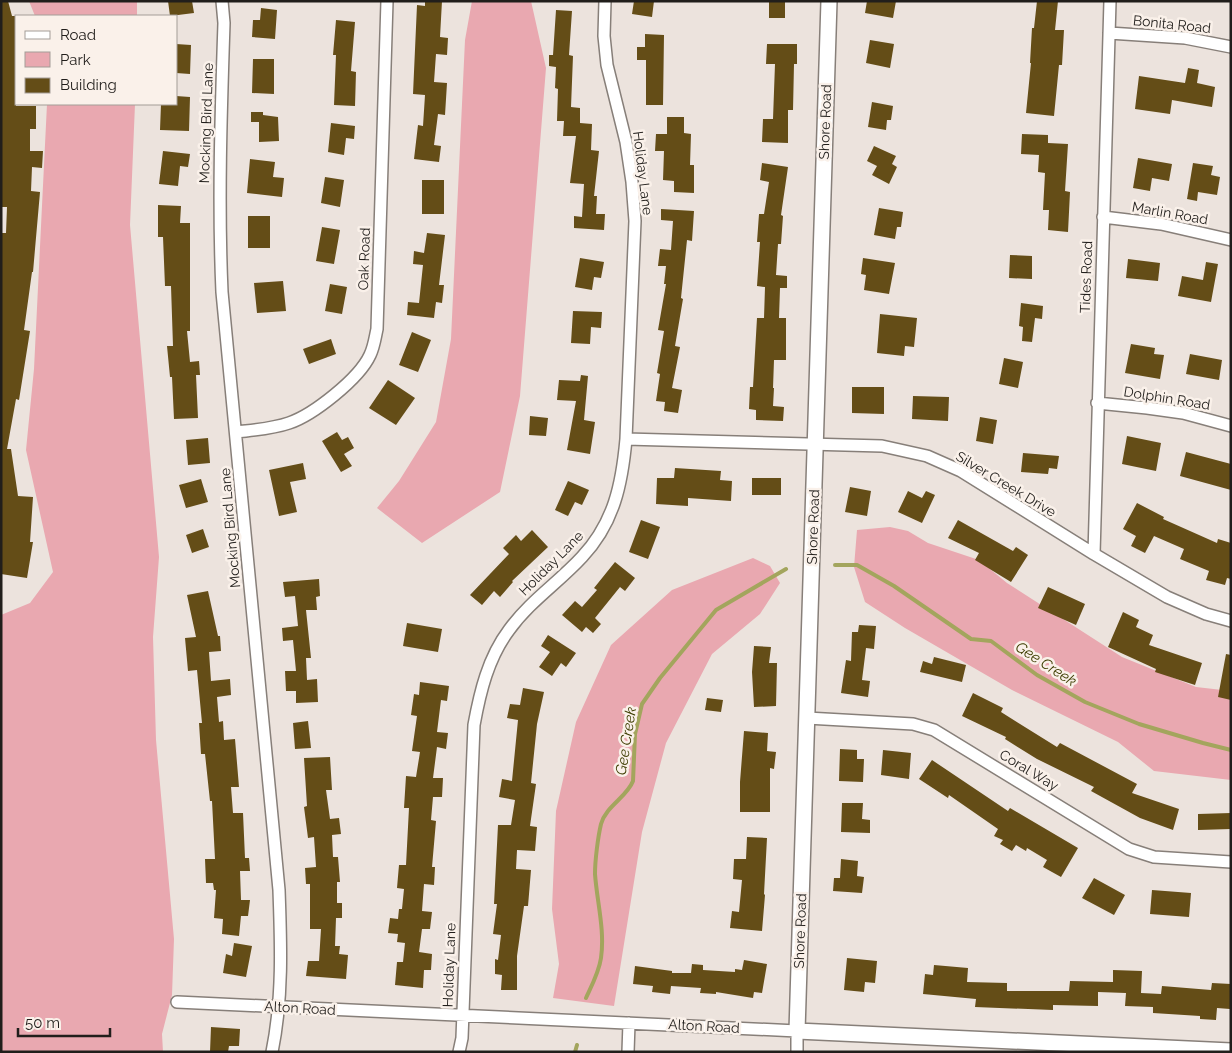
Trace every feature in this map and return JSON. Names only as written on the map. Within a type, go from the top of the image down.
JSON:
[{"type":"street","name":"Mocking Bird Lane","points":[[222,1],[224,23],[219,164],[222,292],[279,890],[281,939],[279,1007],[272,1052]]},
{"type":"street","name":"Oak Road","points":[[236,432],[290,423],[317,406],[356,376],[370,355],[377,329],[387,1]]},
{"type":"street","name":"Holiday Lane","points":[[459,1052],[474,725],[481,688],[491,660],[508,631],[532,602],[581,558],[595,542],[618,496],[623,472],[635,222],[626,142],[608,65],[604,36],[605,1]]},
{"type":"street","name":"Shore Road","points":[[797,1052],[828,1]]},
{"type":"street","name":"Tides Road","points":[[1094,554],[1110,1]]},
{"type":"street","name":"Bonita Road","points":[[1109,33],[1185,38],[1231,47]]},
{"type":"street","name":"Marlin Road","points":[[1103,217],[1161,224],[1231,240]]},
{"type":"street","name":"Dolphin Road","points":[[1097,404],[1147,408],[1183,414],[1231,426]]},
{"type":"street","name":"Silver Creek Drive","points":[[626,439],[882,446],[927,456],[961,471],[1167,597],[1206,614],[1231,621]]},
{"type":"street","name":"Coral Way","points":[[807,718],[913,724],[934,730],[1129,849],[1154,858],[1231,862]]},
{"type":"street","name":"Alton Road","points":[[178,1002],[1231,1051]]},
{"type":"street","points":[[628,1052],[629,1023]]},
{"type":"green space","points":[[29,1],[137,1],[137,15],[35,15]]},
{"type":"green space","points":[[472,1],[531,1],[546,68],[520,396],[500,492],[422,543],[377,508],[399,481],[436,422],[451,339],[465,40]]},
{"type":"green space","points":[[47,105],[135,105],[130,225],[159,557],[153,637],[156,740],[174,939],[172,995],[162,1034],[163,1052],[1,1052],[1,615],[30,603],[53,572],[26,450],[34,369]]},
{"type":"green space","points":[[890,527],[908,531],[928,543],[979,560],[1007,583],[1122,657],[1196,687],[1231,691],[1231,780],[1154,771],[1118,742],[1012,690],[905,628],[865,602],[854,567],[857,530]]},
{"type":"green space","points":[[753,558],[770,566],[780,583],[760,614],[712,654],[666,743],[642,832],[614,1006],[553,998],[559,964],[552,909],[556,811],[576,722],[611,645],[672,590]]},
{"type":"building","points":[[1,1],[8,1],[12,16],[15,16],[15,105],[36,106],[36,129],[30,129],[30,151],[43,151],[42,168],[32,167],[31,191],[40,192],[33,272],[24,330],[30,331],[19,400],[16,399],[7,449],[11,449],[18,496],[33,497],[30,542],[33,542],[27,578],[1,574],[1,233],[6,233],[7,207],[1,207]]},
{"type":"building","points":[[168,1],[192,1],[194,13],[170,15]]},
{"type":"building","points":[[425,1],[442,1],[440,37],[448,38],[447,55],[436,54],[434,82],[447,83],[445,115],[438,114],[434,145],[441,146],[439,162],[414,159],[418,125],[423,126],[425,95],[413,94],[417,5],[425,6]]},
{"type":"building","points":[[634,1],[654,1],[652,17],[632,14]]},
{"type":"building","points":[[769,1],[785,1],[785,18],[769,18]]},
{"type":"building","points":[[867,1],[896,1],[893,18],[865,13]]},
{"type":"building","points":[[1037,1],[1058,1],[1055,30],[1064,30],[1062,65],[1059,65],[1054,116],[1026,113],[1032,28],[1034,28]]},
{"type":"building","points":[[261,8],[277,10],[275,39],[252,37],[253,20],[260,20]]},
{"type":"building","points":[[556,10],[572,11],[569,55],[573,56],[571,107],[580,108],[580,123],[592,124],[591,150],[599,151],[594,196],[597,196],[596,214],[605,214],[604,230],[574,228],[574,216],[582,217],[584,184],[570,183],[576,136],[563,136],[564,121],[557,121],[558,89],[555,88],[556,67],[549,66],[549,55],[553,55]]},
{"type":"building","points":[[336,20],[355,22],[351,71],[356,72],[355,106],[334,105],[336,55],[333,55]]},
{"type":"building","points":[[645,34],[664,35],[663,105],[646,105],[646,60],[637,60],[637,47],[645,47]]},
{"type":"building","points":[[870,40],[894,44],[890,68],[866,63]]},
{"type":"building","points":[[178,44],[191,45],[190,74],[178,73]]},
{"type":"building","points":[[767,44],[797,44],[797,64],[794,64],[793,110],[788,110],[788,143],[762,142],[763,119],[773,119],[775,64],[766,64]]},
{"type":"building","points":[[253,59],[274,59],[274,94],[252,93]]},
{"type":"building","points":[[1188,68],[1199,70],[1197,83],[1215,87],[1212,107],[1172,100],[1170,114],[1135,109],[1139,76],[1185,83]]},
{"type":"building","points":[[178,96],[190,97],[189,131],[160,130],[161,105],[178,105]]},
{"type":"building","points":[[872,102],[893,106],[891,120],[887,120],[886,130],[868,127]]},
{"type":"building","points":[[251,112],[263,112],[263,115],[278,117],[279,141],[259,142],[259,122],[251,122]]},
{"type":"building","points":[[667,117],[684,117],[684,133],[691,134],[690,165],[694,165],[694,193],[674,192],[674,181],[663,180],[664,151],[655,151],[656,134],[667,134]]},
{"type":"building","points":[[331,123],[355,126],[354,139],[346,138],[344,155],[328,152]]},
{"type":"building","points":[[1022,134],[1048,135],[1048,143],[1068,144],[1065,191],[1070,192],[1068,232],[1048,230],[1049,210],[1043,210],[1045,173],[1038,172],[1039,155],[1021,154]]},
{"type":"building","points":[[874,146],[896,156],[892,164],[897,167],[889,184],[872,175],[877,166],[867,161]]},
{"type":"building","points":[[163,151],[190,154],[188,167],[180,166],[178,186],[159,184]]},
{"type":"building","points":[[1138,158],[1172,164],[1169,181],[1152,178],[1150,191],[1133,188]]},
{"type":"building","points":[[250,159],[275,162],[273,177],[284,178],[282,197],[247,193]]},
{"type":"building","points":[[762,163],[788,167],[781,215],[783,216],[781,244],[778,244],[776,275],[787,276],[787,288],[780,288],[779,318],[786,318],[786,360],[774,360],[773,388],[773,406],[784,407],[783,421],[756,420],[756,410],[749,409],[750,387],[753,387],[757,318],[764,318],[765,287],[757,286],[760,242],[757,242],[759,214],[764,214],[769,182],[760,180]]},
{"type":"building","points":[[1193,163],[1213,166],[1211,175],[1220,177],[1217,195],[1198,192],[1197,201],[1187,199]]},
{"type":"building","points":[[325,177],[344,180],[340,207],[321,203]]},
{"type":"building","points":[[422,180],[444,180],[444,214],[422,214]]},
{"type":"building","points":[[158,205],[181,206],[180,223],[190,223],[190,331],[187,331],[190,362],[199,361],[200,375],[196,375],[198,418],[174,419],[172,377],[170,377],[167,346],[173,346],[171,286],[165,286],[163,237],[158,237]]},
{"type":"building","points":[[879,208],[903,212],[901,227],[897,227],[895,239],[874,235]]},
{"type":"building","points":[[661,209],[694,211],[692,241],[687,240],[681,298],[683,299],[675,346],[680,347],[672,388],[682,390],[678,413],[664,411],[665,402],[656,401],[660,374],[657,373],[664,331],[658,330],[666,284],[664,284],[666,266],[658,266],[660,249],[671,250],[673,221],[661,220]]},
{"type":"building","points":[[248,216],[270,216],[270,248],[248,248]]},
{"type":"building","points":[[322,227],[340,230],[334,264],[316,261]]},
{"type":"building","points":[[427,233],[445,235],[439,285],[444,285],[442,303],[436,302],[434,318],[407,315],[408,302],[419,303],[423,265],[413,264],[414,251],[424,253]]},
{"type":"building","points":[[1010,255],[1032,256],[1032,279],[1009,278]]},
{"type":"building","points":[[580,258],[604,262],[601,278],[594,277],[592,290],[575,287]]},
{"type":"building","points":[[863,258],[895,263],[889,294],[864,290],[866,275],[861,274]]},
{"type":"building","points":[[1128,259],[1160,263],[1158,281],[1126,278]]},
{"type":"building","points":[[1206,262],[1218,264],[1211,302],[1178,296],[1182,276],[1203,280]]},
{"type":"building","points":[[283,281],[286,311],[257,313],[254,283]]},
{"type":"building","points":[[330,284],[347,287],[342,314],[325,311]]},
{"type":"building","points":[[1021,303],[1043,306],[1042,319],[1035,318],[1032,342],[1022,341],[1023,327],[1019,326]]},
{"type":"building","points":[[573,311],[602,312],[601,328],[591,327],[590,344],[571,343]]},
{"type":"building","points":[[880,314],[917,318],[914,347],[905,346],[904,356],[877,353]]},
{"type":"building","points":[[412,332],[431,340],[418,372],[399,365]]},
{"type":"building","points":[[331,339],[336,354],[309,364],[303,349]]},
{"type":"building","points":[[1131,344],[1155,348],[1154,354],[1164,355],[1160,379],[1125,373]]},
{"type":"building","points":[[1190,354],[1222,360],[1219,380],[1186,374]]},
{"type":"building","points":[[1004,358],[1023,362],[1018,388],[999,384]]},
{"type":"building","points":[[581,375],[588,376],[584,420],[595,422],[590,454],[567,450],[576,401],[557,400],[559,380],[580,381]]},
{"type":"building","points":[[388,380],[415,398],[396,425],[369,408]]},
{"type":"building","points":[[852,387],[884,387],[884,414],[852,413]]},
{"type":"building","points":[[913,396],[949,397],[948,421],[912,419]]},
{"type":"building","points":[[530,416],[548,418],[546,436],[529,435]]},
{"type":"building","points":[[980,417],[997,420],[993,444],[976,441]]},
{"type":"building","points":[[337,432],[342,440],[348,437],[354,448],[344,454],[352,466],[341,472],[322,441]]},
{"type":"building","points":[[1127,436],[1161,443],[1156,471],[1122,464]]},
{"type":"building","points":[[208,438],[210,463],[188,465],[186,440]]},
{"type":"building","points":[[1186,452],[1231,464],[1231,490],[1180,476]]},
{"type":"building","points":[[1023,453],[1059,456],[1057,469],[1049,468],[1048,474],[1021,472]]},
{"type":"building","points":[[303,463],[306,479],[290,482],[297,512],[279,516],[269,470]]},
{"type":"building","points":[[675,468],[721,471],[720,480],[732,481],[731,501],[688,498],[688,506],[656,504],[657,478],[674,478]]},
{"type":"building","points":[[752,478],[781,478],[781,495],[752,495]]},
{"type":"building","points":[[201,479],[208,502],[186,508],[179,485]]},
{"type":"building","points":[[568,481],[589,490],[582,505],[575,502],[568,516],[555,510]]},
{"type":"building","points":[[850,487],[871,491],[867,516],[845,512]]},
{"type":"building","points":[[908,491],[922,498],[926,491],[935,495],[922,523],[898,512]]},
{"type":"building","points":[[1137,503],[1164,517],[1163,519],[1217,543],[1218,539],[1231,543],[1231,579],[1227,578],[1225,585],[1206,580],[1209,571],[1180,559],[1184,549],[1154,536],[1145,553],[1131,546],[1136,536],[1123,529]]},
{"type":"building","points":[[641,520],[660,527],[648,559],[629,552]]},
{"type":"building","points":[[958,520],[1013,551],[1016,547],[1028,555],[1011,582],[975,560],[979,553],[948,538]]},
{"type":"building","points":[[203,529],[209,547],[192,553],[186,535]]},
{"type":"building","points":[[532,530],[548,547],[512,581],[500,597],[494,591],[482,605],[470,595],[509,554],[503,548],[516,535],[521,541]]},
{"type":"building","points":[[615,562],[635,578],[625,591],[620,587],[595,618],[601,624],[593,633],[586,627],[582,632],[562,615],[575,601],[582,607],[597,590],[594,588]]},
{"type":"building","points":[[319,579],[320,596],[316,597],[317,610],[306,610],[311,658],[306,658],[307,680],[317,679],[318,702],[296,703],[296,691],[286,691],[285,671],[296,671],[293,640],[283,641],[282,628],[298,626],[295,596],[285,597],[283,582]]},
{"type":"building","points":[[1048,587],[1085,604],[1076,625],[1038,608]]},
{"type":"building","points":[[208,591],[218,636],[220,636],[221,651],[209,652],[211,681],[230,679],[231,695],[217,697],[219,722],[223,721],[224,740],[235,739],[239,787],[231,787],[233,813],[243,813],[245,858],[249,858],[250,871],[240,871],[241,900],[250,900],[248,916],[241,916],[239,936],[222,934],[223,919],[214,918],[216,890],[214,890],[213,883],[206,883],[205,859],[215,859],[212,801],[210,801],[205,754],[201,754],[199,723],[202,723],[197,670],[188,671],[185,638],[196,637],[187,595]]},
{"type":"building","points":[[1123,612],[1139,620],[1136,627],[1153,635],[1149,645],[1202,663],[1195,685],[1155,672],[1156,669],[1108,647]]},
{"type":"building","points":[[407,623],[442,629],[438,652],[403,646]]},
{"type":"building","points":[[859,625],[876,626],[874,649],[866,648],[862,680],[870,681],[868,697],[841,693],[846,660],[851,661],[852,632],[858,632]]},
{"type":"building","points":[[548,635],[576,653],[566,667],[561,663],[552,676],[539,667],[550,652],[541,646]]},
{"type":"building","points":[[754,646],[771,647],[769,663],[777,663],[776,706],[754,707],[752,672]]},
{"type":"building","points":[[1226,654],[1231,655],[1231,700],[1218,697]]},
{"type":"building","points":[[934,657],[966,665],[962,682],[920,672],[923,661],[932,664]]},
{"type":"building","points":[[420,682],[449,686],[447,701],[441,700],[437,732],[448,733],[446,749],[437,747],[433,778],[443,778],[442,797],[433,797],[431,820],[436,821],[432,867],[435,867],[434,885],[424,884],[422,911],[432,912],[430,929],[422,929],[419,952],[432,954],[431,970],[424,970],[423,988],[395,985],[397,962],[403,962],[405,943],[397,942],[398,934],[388,933],[390,918],[398,919],[399,909],[402,909],[404,889],[397,888],[399,865],[406,865],[409,808],[404,808],[406,776],[416,777],[420,752],[412,751],[417,716],[411,715],[414,694],[419,695]]},
{"type":"building","points":[[523,688],[544,692],[537,724],[531,783],[536,784],[530,826],[537,827],[535,851],[517,850],[516,869],[531,870],[528,906],[524,906],[517,956],[517,990],[501,990],[502,975],[495,974],[495,959],[498,960],[501,935],[493,934],[497,904],[494,904],[498,825],[511,825],[515,800],[499,797],[502,779],[512,781],[518,720],[507,718],[510,704],[520,705]]},
{"type":"building","points":[[973,693],[1003,708],[1001,712],[1057,747],[1060,743],[1137,784],[1132,793],[1179,809],[1173,830],[1140,818],[1091,791],[1094,787],[1037,759],[1005,739],[1006,737],[962,716]]},
{"type":"building","points":[[707,698],[723,700],[721,712],[705,710]]},
{"type":"building","points":[[308,721],[311,748],[295,749],[293,723]]},
{"type":"building","points":[[744,731],[768,733],[767,751],[776,752],[774,769],[770,768],[770,812],[740,812]]},
{"type":"building","points":[[840,749],[857,750],[857,759],[864,759],[863,782],[839,781]]},
{"type":"building","points":[[883,750],[911,753],[909,779],[881,775]]},
{"type":"building","points":[[330,757],[332,790],[326,790],[330,819],[339,818],[341,834],[332,835],[333,857],[338,857],[340,882],[337,882],[337,903],[342,903],[342,918],[336,918],[335,946],[340,946],[339,954],[348,955],[346,979],[306,976],[308,961],[319,961],[321,929],[310,929],[310,884],[306,884],[305,868],[316,867],[314,837],[308,838],[304,807],[307,806],[304,758]]},
{"type":"building","points":[[932,760],[1008,811],[1010,808],[1078,848],[1061,877],[1043,867],[1047,860],[1027,848],[1026,851],[1016,845],[1012,851],[1000,844],[1003,840],[994,836],[998,829],[949,795],[948,798],[919,779]]},
{"type":"building","points":[[842,803],[863,803],[862,819],[870,820],[870,833],[841,832]]},
{"type":"building","points":[[1231,813],[1231,829],[1198,830],[1198,814]]},
{"type":"building","points":[[747,837],[767,838],[762,931],[730,928],[732,911],[739,912],[742,880],[733,879],[734,859],[746,859]]},
{"type":"building","points":[[841,859],[858,861],[857,876],[864,877],[862,893],[833,891],[834,878],[840,878]]},
{"type":"building","points":[[1094,878],[1125,895],[1114,915],[1082,898]]},
{"type":"building","points":[[1152,890],[1191,893],[1189,917],[1150,914]]},
{"type":"building","points":[[234,943],[252,946],[246,977],[223,973],[226,954],[232,956]]},
{"type":"building","points":[[847,958],[877,961],[875,983],[865,982],[864,992],[844,990]]},
{"type":"building","points":[[744,960],[767,964],[762,993],[754,992],[753,998],[716,992],[716,994],[700,993],[701,988],[671,986],[670,994],[652,992],[653,986],[633,984],[635,966],[672,971],[672,973],[691,973],[692,964],[703,965],[703,970],[735,972],[735,969],[742,970]]},
{"type":"building","points":[[934,965],[968,968],[967,982],[1007,983],[1007,991],[1069,991],[1070,981],[1113,982],[1113,970],[1142,971],[1141,993],[1161,994],[1162,986],[1211,990],[1212,983],[1231,984],[1230,1009],[1217,1008],[1216,1020],[1200,1019],[1200,1016],[1153,1013],[1153,1007],[1125,1006],[1126,993],[1098,992],[1098,1006],[1053,1005],[1053,1010],[975,1007],[976,999],[923,994],[925,974],[933,975]]},
{"type":"building","points":[[211,1027],[240,1029],[239,1046],[229,1046],[228,1052],[210,1052]]},
{"type":"waterway","name":"Gee Creek","points":[[835,565],[857,565],[894,586],[971,639],[991,641],[1037,675],[1085,702],[1139,724],[1231,750]]},
{"type":"waterway","name":"Gee Creek","points":[[586,998],[599,968],[602,948],[595,874],[600,829],[607,812],[626,792],[633,781],[635,734],[642,704],[660,678],[716,610],[786,569]]},
{"type":"waterway","name":"Gee Creek","points":[[575,1052],[577,1045]]}]
